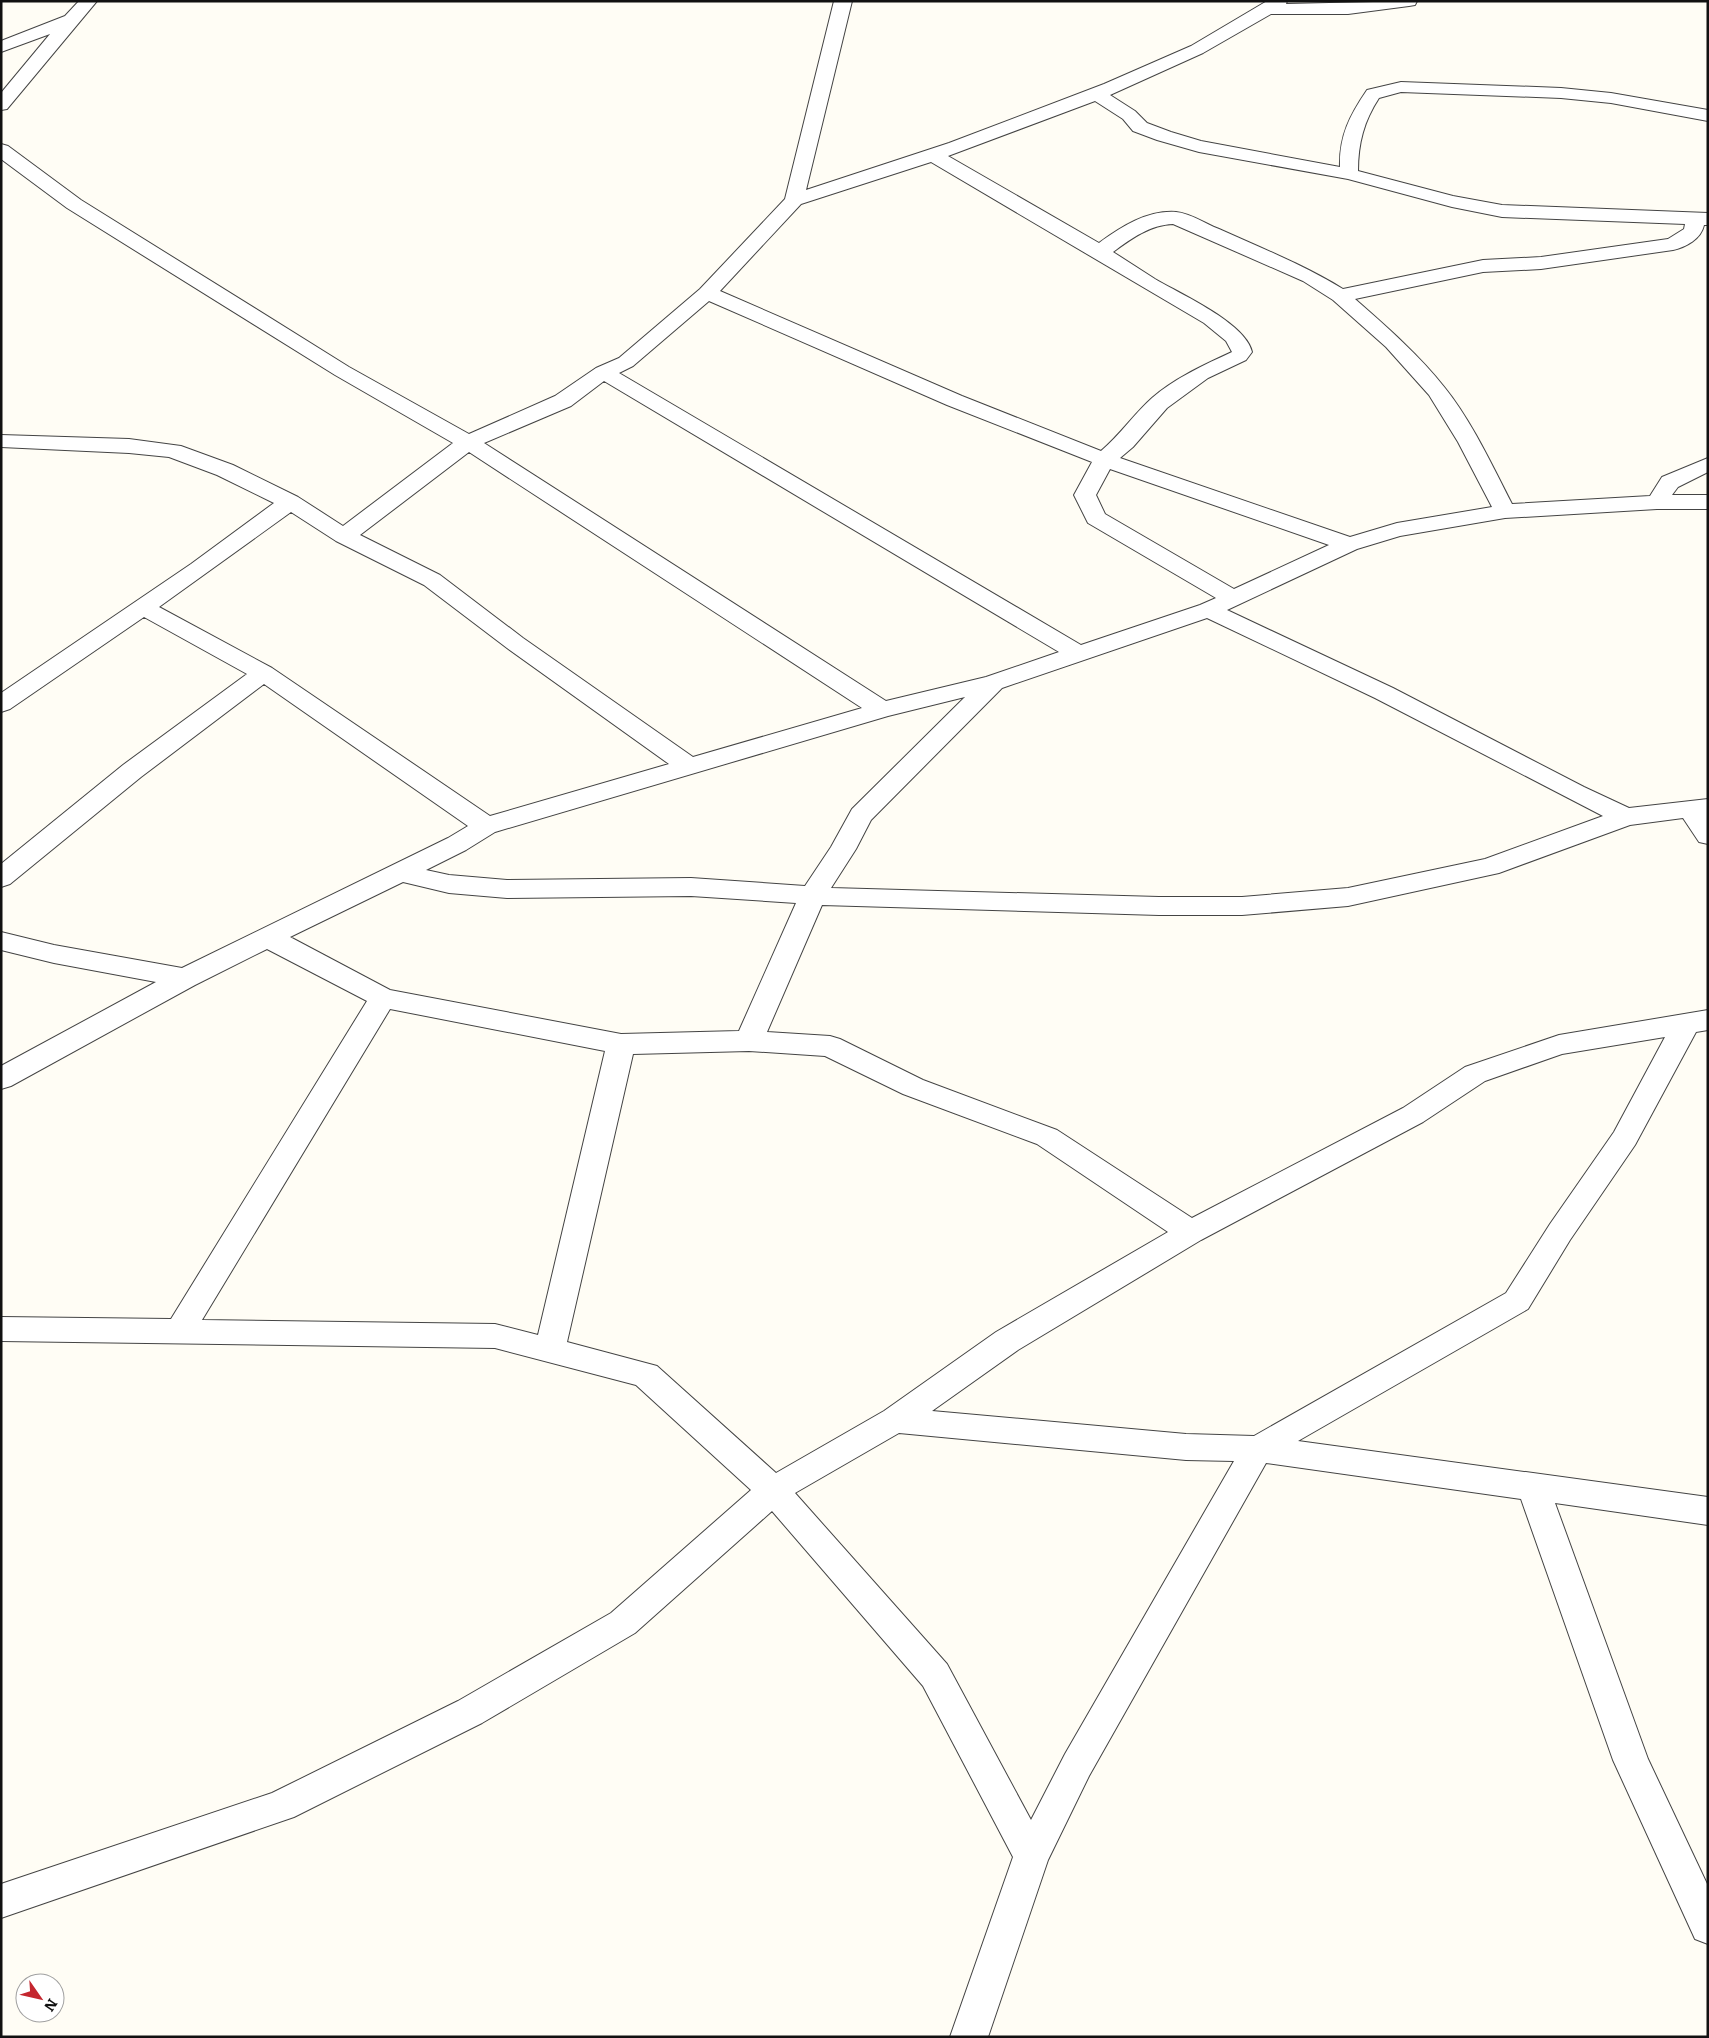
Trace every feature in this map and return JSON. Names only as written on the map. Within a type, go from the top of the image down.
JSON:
[{"type":"street","points":[[1,105],[89,1]]},
{"type":"street","points":[[344,536],[468,442],[563,400],[603,372],[626,362],[707,293],[794,200],[843,1]]},
{"type":"street","points":[[794,200],[934,156],[1097,94],[1168,65],[1218,40],[1273,5],[1348,8],[1409,1]]},
{"type":"street","points":[[1,47],[71,20]]},
{"type":"street","points":[[1349,174],[1348,147],[1359,113],[1373,94],[1401,87],[1571,94],[1611,98],[1708,116]]},
{"type":"street","points":[[1097,94],[1129,115],[1140,127],[1164,136],[1199,146],[1349,174],[1452,201],[1502,211],[1702,219]]},
{"type":"street","points":[[1,150],[74,204],[342,372],[468,442],[882,710]]},
{"type":"street","points":[[934,156],[1211,319],[1233,337],[1241,347],[1242,352],[1239,356],[1201,374],[1159,403],[1125,442],[1105,460],[1086,495],[1096,518],[1233,598]]},
{"type":"street","points":[[1100,252],[1134,229],[1157,219],[1176,218],[1310,277],[1340,296],[1393,343],[1438,392],[1469,442],[1505,511]]},
{"type":"street","points":[[1340,296],[1483,266],[1541,262],[1673,244],[1693,232],[1702,219]]},
{"type":"street","points":[[707,293],[904,379],[1105,460],[1349,544]]},
{"type":"street","points":[[603,372],[1079,654]]},
{"type":"street","points":[[1,441],[128,446],[173,451],[225,470],[290,502],[344,536],[432,580],[515,643],[690,767]]},
{"type":"street","points":[[1656,502],[1670,482],[1708,464]]},
{"type":"street","points":[[1,704],[142,608],[290,502]]},
{"type":"street","points":[[1,1079],[185,978],[457,844],[486,826],[882,710],[993,683],[1208,610],[1349,544],[1397,530],[1505,511],[1656,502],[1708,502]]},
{"type":"street","points":[[142,608],[264,673],[486,826]]},
{"type":"street","points":[[1208,610],[1384,694],[1575,793],[1626,817]]},
{"type":"street","points":[[1,878],[132,771],[264,673]]},
{"type":"street","points":[[749,1041],[813,895],[843,849],[861,815],[993,683]]},
{"type":"street","points":[[399,872],[449,884],[507,889],[691,887],[813,895],[1159,906],[1233,906],[1348,897],[1490,867],[1626,817],[1699,809],[1708,836]]},
{"type":"street","points":[[267,937],[383,998],[621,1044],[749,1041],[830,1046],[913,1087],[1047,1137],[1192,1232]]},
{"type":"street","points":[[1,941],[54,954],[185,978]]},
{"type":"street","points":[[179,1332],[383,998]]},
{"type":"street","points":[[1,1901],[281,1806],[470,1712],[623,1623],[773,1490],[895,1420],[1007,1341],[1192,1232],[1413,1115],[1475,1074],[1559,1045],[1698,1021]]},
{"type":"street","points":[[969,2037],[1031,1856],[1077,1765],[1258,1449],[1517,1301],[1560,1232],[1625,1138],[1698,1021]]},
{"type":"street","points":[[550,1351],[621,1044]]},
{"type":"street","points":[[1,1329],[495,1336],[646,1375],[773,1490],[935,1675],[1031,1856]]},
{"type":"street","points":[[895,1420],[1186,1447],[1258,1449],[1708,1511]]},
{"type":"street","points":[[1533,1487],[1631,1760],[1708,1927]]}]
